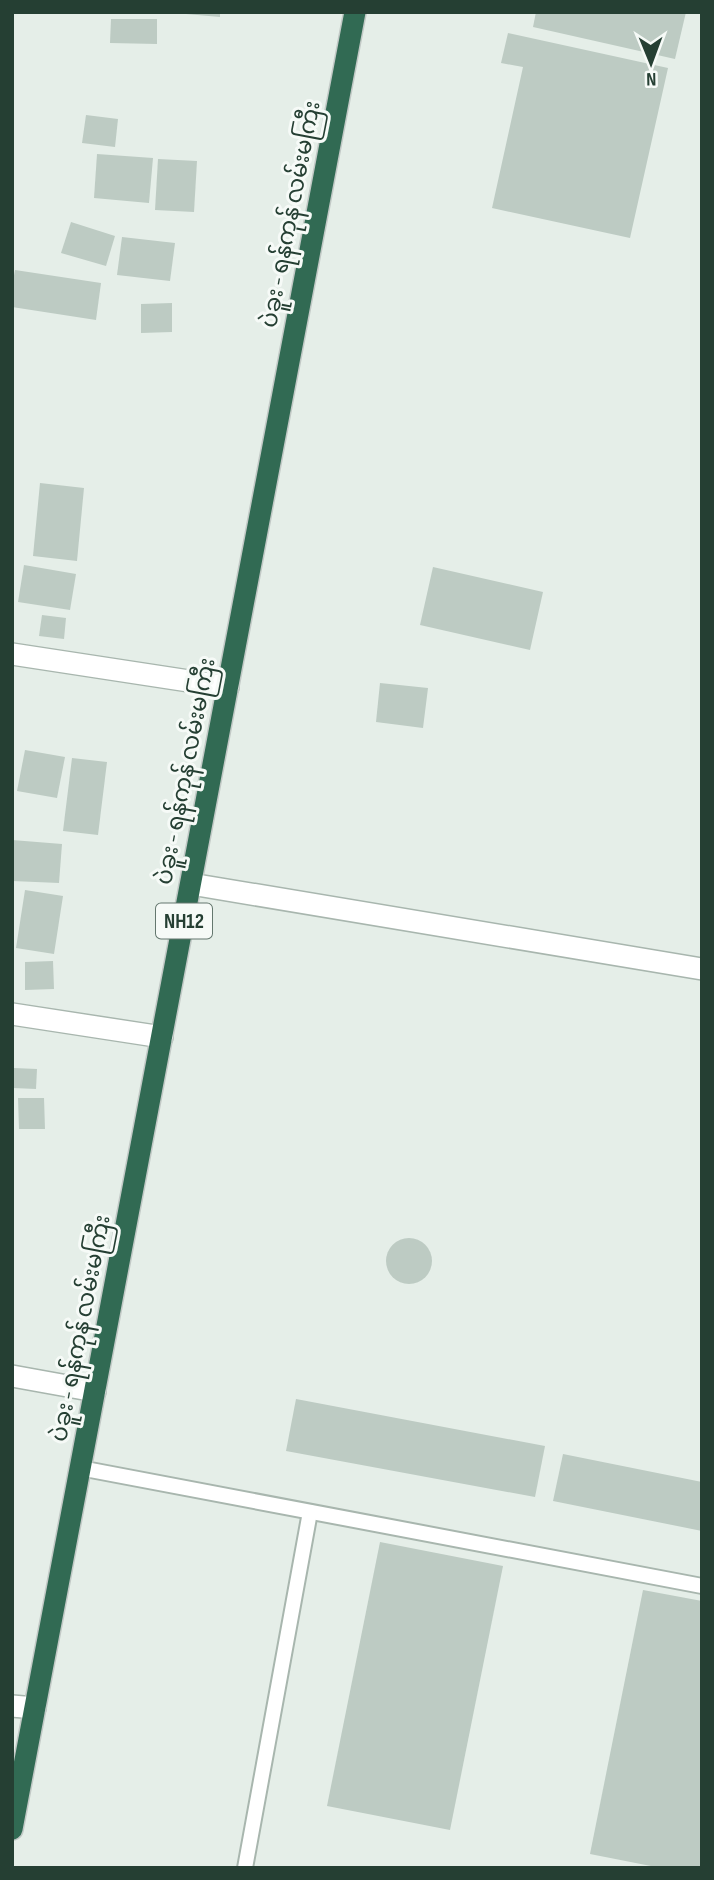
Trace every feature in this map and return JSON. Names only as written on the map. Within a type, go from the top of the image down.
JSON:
[{"type":"highway","name":"ပဲခူး - ရန်ကုန် လမ်းမကြီး","points":[[12,1829],[355,12]]},
{"type":"street","points":[[12,654],[228,687]]},
{"type":"street","points":[[191,884],[702,969]]},
{"type":"street","points":[[12,1014],[162,1037]]},
{"type":"street","points":[[12,1376],[95,1391]]},
{"type":"street","points":[[12,1706],[35,1708]]},
{"type":"lane","points":[[80,1468],[702,1586]]},
{"type":"lane","points":[[245,1868],[310,1512]]},
{"type":"building","points":[[220,12],[220,17],[186,14]]},
{"type":"building","points":[[536,12],[686,12],[675,59],[533,27]]},
{"type":"building","points":[[111,19],[157,19],[157,44],[110,43]]},
{"type":"building","points":[[508,33],[668,68],[630,238],[492,208],[523,67],[501,63]]},
{"type":"building","points":[[86,115],[118,119],[115,147],[82,143]]},
{"type":"building","points":[[97,154],[153,158],[149,203],[94,198]]},
{"type":"building","points":[[158,159],[197,161],[194,212],[155,210]]},
{"type":"building","points":[[71,222],[115,236],[106,266],[61,253]]},
{"type":"building","points":[[122,237],[175,243],[170,281],[117,275]]},
{"type":"building","points":[[15,270],[101,283],[96,320],[12,307]]},
{"type":"building","points":[[172,303],[172,332],[141,333],[141,304]]},
{"type":"building","points":[[40,483],[84,488],[77,561],[33,556]]},
{"type":"building","points":[[24,565],[76,574],[70,610],[18,602]]},
{"type":"building","points":[[433,567],[543,592],[530,650],[420,625]]},
{"type":"building","points":[[42,615],[66,618],[64,639],[39,636]]},
{"type":"building","points":[[380,683],[428,688],[423,728],[376,722]]},
{"type":"building","points":[[25,750],[65,757],[57,798],[17,791]]},
{"type":"building","points":[[72,758],[107,762],[98,835],[63,831]]},
{"type":"building","points":[[12,840],[62,844],[59,883],[12,881]]},
{"type":"building","points":[[25,890],[63,896],[54,954],[16,948]]},
{"type":"building","points":[[53,961],[54,989],[25,990],[25,962]]},
{"type":"building","points":[[14,1068],[37,1069],[36,1089],[13,1088]]},
{"type":"building","points":[[18,1098],[44,1098],[45,1129],[19,1129]]},
{"type":"building","points":[[409,1238],[426,1244],[432,1261],[426,1278],[409,1284],[392,1278],[386,1261],[392,1244]]},
{"type":"building","points":[[296,1399],[545,1446],[535,1497],[286,1451]]},
{"type":"building","points":[[563,1454],[702,1482],[702,1531],[553,1501]]},
{"type":"building","points":[[380,1542],[503,1566],[450,1830],[327,1806]]},
{"type":"building","points":[[643,1590],[702,1601],[702,1868],[661,1868],[590,1854]]}]
